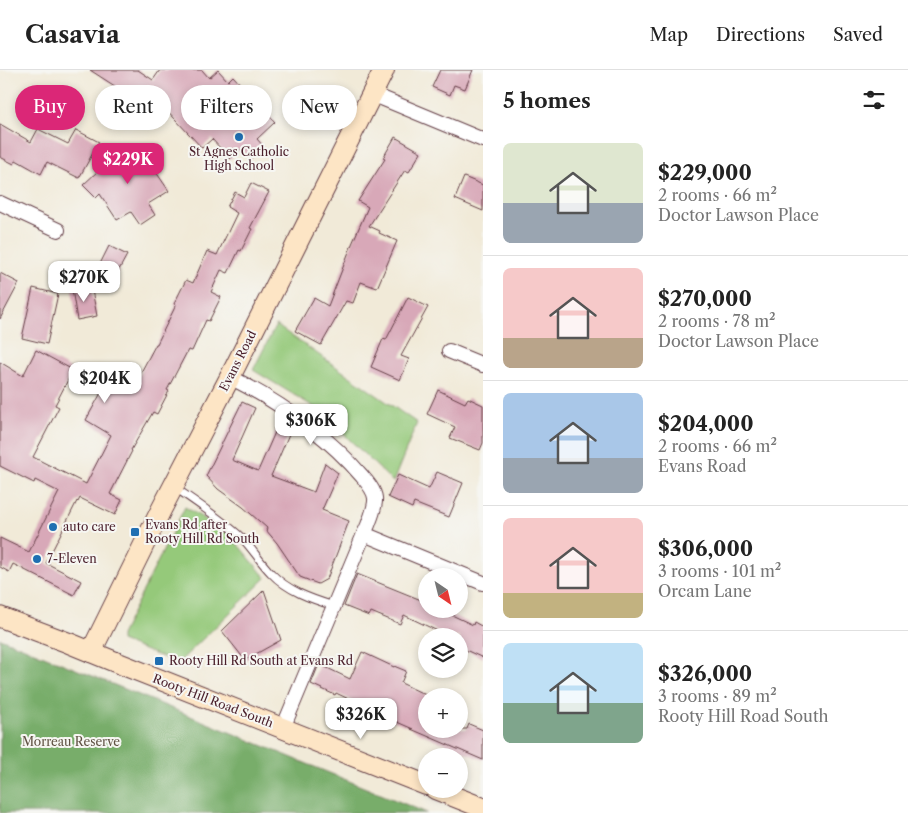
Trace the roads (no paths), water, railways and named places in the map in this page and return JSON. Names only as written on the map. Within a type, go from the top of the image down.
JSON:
[{"type":"street","name":"Evans Road","points":[[91,652],[384,70]]},
{"type":"street","points":[[372,94],[483,140]]},
{"type":"street","points":[[0,203],[58,230]]},
{"type":"street","points":[[449,351],[483,364]]},
{"type":"street","points":[[230,377],[266,396],[330,443],[370,486],[375,498],[372,514],[283,728]]},
{"type":"street","points":[[364,534],[483,583]]},
{"type":"street","name":"Rooty Hill Road South","points":[[0,617],[418,782]]},
{"type":"street","points":[[458,798],[483,808]]},
{"type":"lane","points":[[173,487],[224,522],[244,540],[271,573],[281,582],[312,599],[334,606]]},
{"type":"place","name":"St Agnes Catholic High School","points":[[239,137]]},
{"type":"place","name":"auto care","points":[[53,527]]},
{"type":"place","name":"Evans Rd after Rooty Hill Rd South","points":[[135,532]]},
{"type":"place","name":"7-Eleven","points":[[37,559]]},
{"type":"place","name":"Rooty Hill Rd South at Evans Rd","points":[[159,661]]},
{"type":"park label","name":"Morreau Reserve","points":[[71,742]]}]
